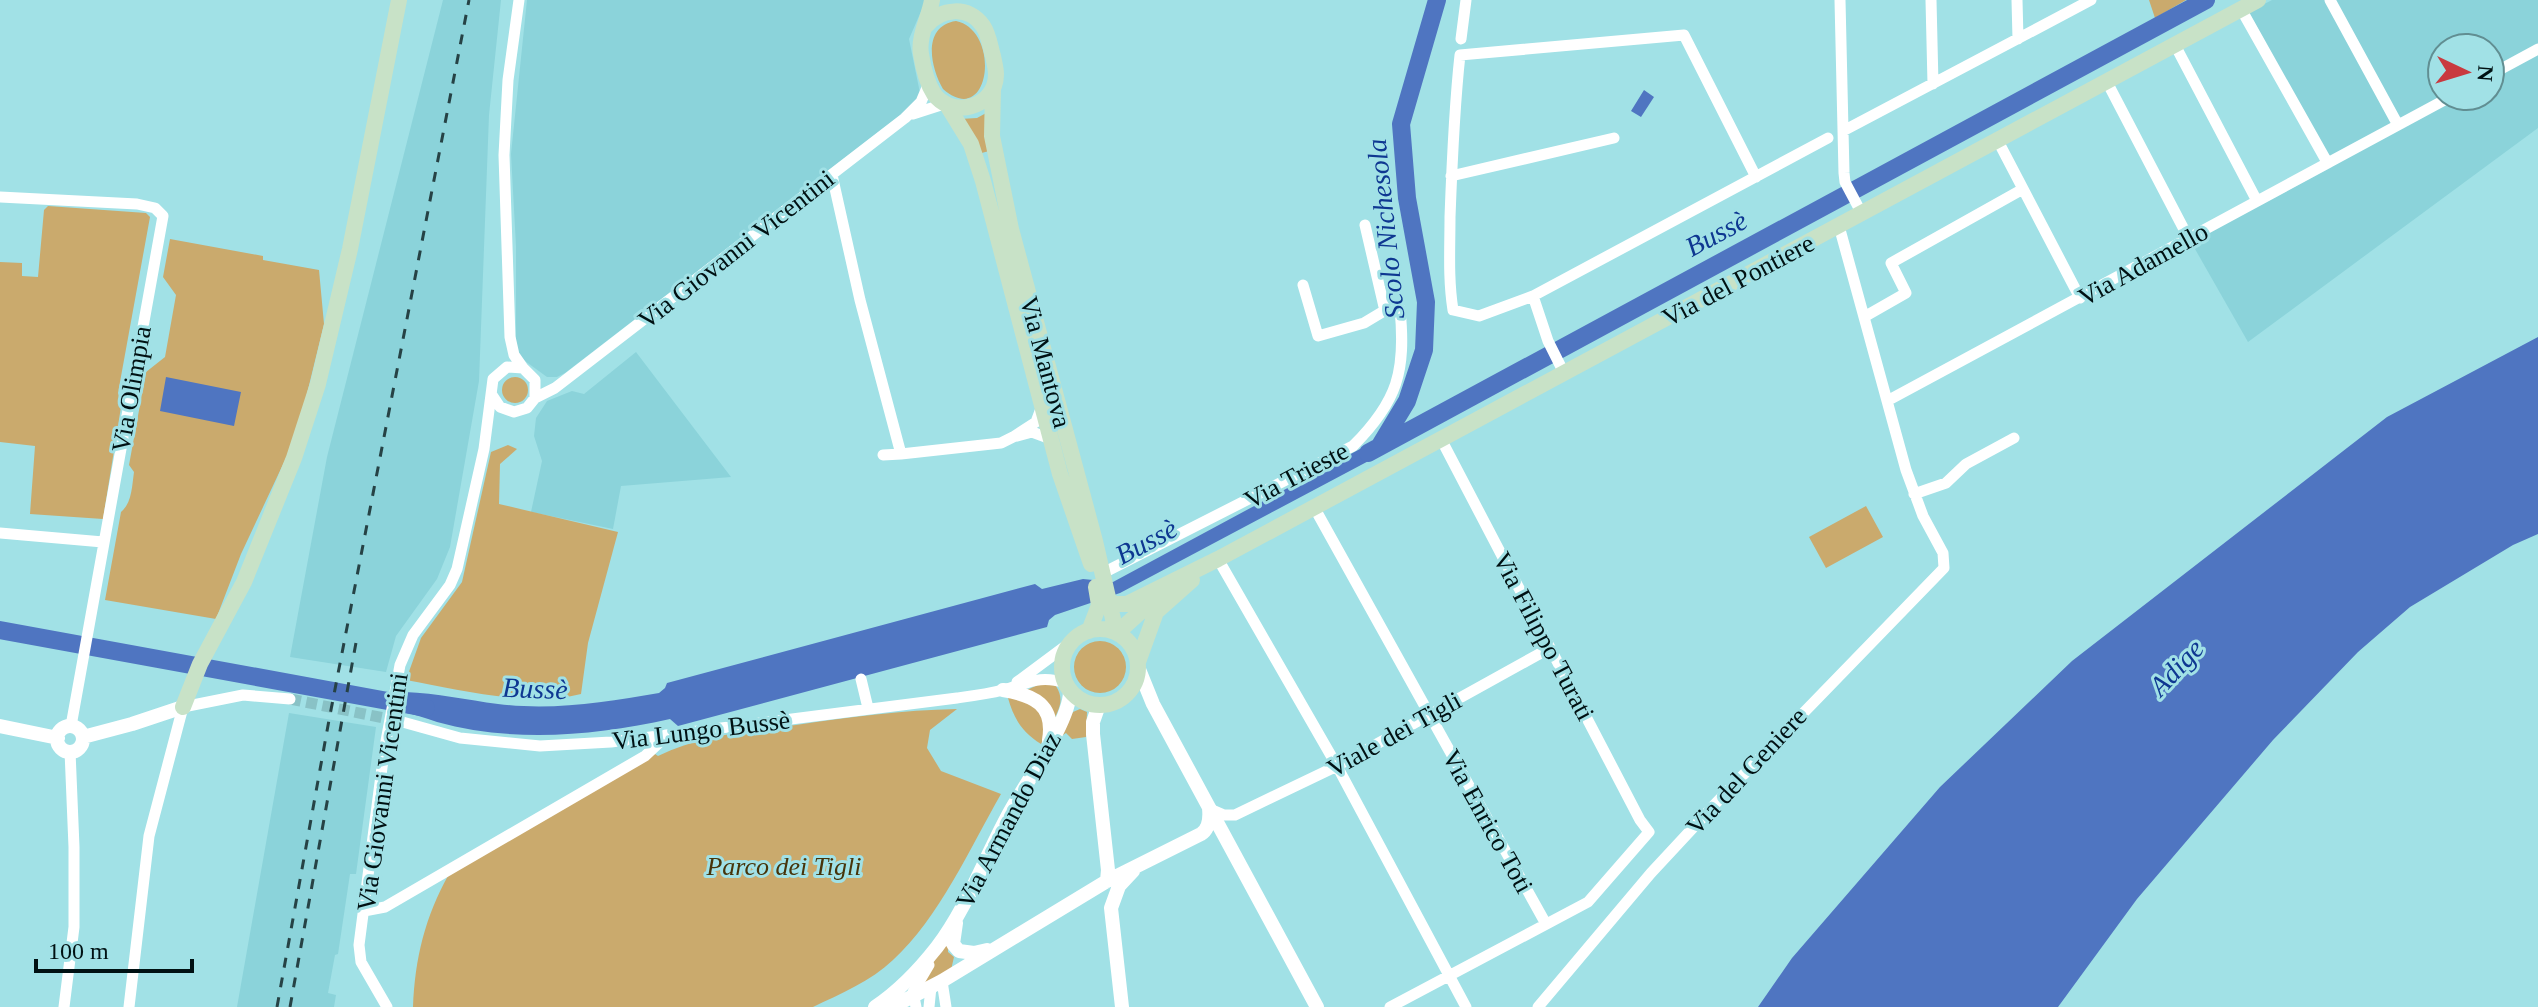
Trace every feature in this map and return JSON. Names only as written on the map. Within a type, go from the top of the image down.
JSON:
[{"type":"main road","points":[[183,707],[191,683],[244,582],[280,496],[318,384],[350,249],[399,0]]},
{"type":"main road","name":"Via Mantova","points":[[932,0],[920,45],[929,83],[971,144],[1051,439],[1101,578]]},
{"type":"main road","name":"Via Mantova","points":[[966,0],[988,36],[996,73],[993,145],[1011,229],[1101,578],[1104,603],[1116,633]]},
{"type":"main road","name":"Via del Pontiere","points":[[1104,603],[1127,604],[1218,559],[1441,439],[1562,368],[1839,226],[1860,210],[1998,141],[2258,0]]},
{"type":"main road","points":[[926,26],[936,17],[949,12],[962,12],[975,18]]},
{"type":"main road","points":[[946,104],[972,107],[982,102],[993,89]]},
{"type":"main road","name":"Via del Pontiere","points":[[1138,664],[1156,612],[1218,559]]},
{"type":"main road","name":"Via del Pontiere","points":[[1116,633],[1179,579]]},
{"type":"main road","name":"Via Mantova","points":[[1089,631],[1104,603]]},
{"type":"main road","points":[[1098,629],[1116,633],[1129,642],[1138,664],[1135,682],[1129,692],[1121,700],[1099,705],[1085,702],[1068,687],[1063,659],[1071,642],[1098,629]]},
{"type":"street","points":[[519,0],[508,80],[504,155],[510,337],[514,355],[537,388],[535,398]]},
{"type":"street","points":[[1461,39],[1466,0]]},
{"type":"street","points":[[1840,0],[1845,182],[1860,210]]},
{"type":"street","points":[[1931,0],[1933,84]]},
{"type":"street","points":[[2017,0],[2018,39]]},
{"type":"street","points":[[1843,131],[2091,0]]},
{"type":"street","points":[[2330,0],[2398,125]]},
{"type":"street","points":[[2241,9],[2327,162]]},
{"type":"street","points":[[1756,177],[1684,35],[1460,55],[1451,176],[1449,285],[1453,310],[1479,316],[1533,296],[1756,177],[1828,138]]},
{"type":"street","points":[[2175,45],[2257,201]]},
{"type":"street","points":[[2506,66],[2538,49]]},
{"type":"street","points":[[2107,82],[2189,239]]},
{"type":"street","name":"Via Giovanni Vicentini","points":[[484,449],[495,423],[506,411],[520,411],[566,380],[832,175],[905,118],[921,102],[929,83]]},
{"type":"street","name":"Via Giovanni Vicentini","points":[[905,118],[946,104]]},
{"type":"street","name":"Via Adamello","points":[[1887,401],[2426,110]]},
{"type":"street","points":[[1451,176],[1614,138]]},
{"type":"street","points":[[1998,141],[2080,298]]},
{"type":"street","points":[[832,175],[860,300],[901,454]]},
{"type":"street","points":[[1864,317],[1906,293],[1891,263],[2023,189]]},
{"type":"street","name":"Via Olimpia","points":[[0,197],[137,204],[155,208],[163,216],[71,726]]},
{"type":"street","points":[[1303,285],[1318,336],[1364,323],[1385,311],[1365,225]]},
{"type":"street","points":[[1839,226],[1914,494],[1946,483],[1966,464],[2014,438]]},
{"type":"street","points":[[1533,296],[1548,341],[1562,368]]},
{"type":"street","name":"Via Trieste","points":[[1101,578],[1353,446],[1377,422],[1397,385],[1403,343],[1400,309],[1385,311]]},
{"type":"street","name":"Via Giovanni Vicentini","points":[[387,1007],[361,962],[359,945],[398,674],[407,645],[450,585],[457,569],[484,449],[491,387],[510,337]]},
{"type":"street","points":[[497,373],[507,367],[566,380]]},
{"type":"street","points":[[492,394],[506,411]]},
{"type":"street","points":[[883,455],[1001,443],[1036,422],[1042,406]]},
{"type":"street","points":[[1013,437],[1036,432],[1051,439]]},
{"type":"street","name":"Via Filippo Turati","points":[[1441,439],[1649,832],[1588,902],[1546,924]]},
{"type":"street","name":"Via del Geniere","points":[[1538,1007],[1643,883],[1717,802],[1810,703],[1941,572],[1944,559],[1914,494]]},
{"type":"street","name":"Via Enrico Toti","points":[[1314,507],[1546,924]]},
{"type":"street","points":[[0,533],[103,542]]},
{"type":"street","points":[[1218,559],[1337,766],[1466,1007]]},
{"type":"street","name":"Via Lungo Bussè","points":[[1003,690],[1039,668],[1071,642]]},
{"type":"street","name":"Viale dei Tigli","points":[[1235,815],[1337,766],[1550,648]]},
{"type":"street","points":[[1138,664],[1153,704],[1317,1007]]},
{"type":"street","name":"Via Lungo Bussè","points":[[399,721],[460,738],[540,746],[661,736],[1003,690],[1044,678],[1068,687]]},
{"type":"street","points":[[861,679],[868,708]]},
{"type":"street","name":"Via Armando Diaz","points":[[915,1001],[915,986],[957,915],[1066,712],[1068,687]]},
{"type":"street","points":[[1003,690],[1028,695],[1042,705],[1050,722],[1049,743]]},
{"type":"street","points":[[83,737],[183,707],[243,695],[290,699]]},
{"type":"street","points":[[1099,705],[1093,729],[1107,881]]},
{"type":"street","points":[[129,1007],[149,836],[183,707]]},
{"type":"street","points":[[0,726],[58,738]]},
{"type":"street","points":[[71,726],[83,737],[80,747],[70,751],[61,747],[58,738],[61,730],[71,726]]},
{"type":"street","points":[[364,911],[385,907],[645,756],[656,748],[661,736]]},
{"type":"street","points":[[64,1007],[74,915],[70,751]]},
{"type":"street","points":[[1209,808],[1224,815],[1235,815],[1225,838]]},
{"type":"street","points":[[1205,831],[1209,808]]},
{"type":"street","points":[[892,1007],[915,1001],[936,984],[1107,881],[1205,831],[1213,831],[1225,838]]},
{"type":"street","points":[[1111,908],[1119,886],[1138,866]]},
{"type":"street","points":[[1086,895],[1107,899],[1111,908],[1122,1007]]},
{"type":"street","points":[[957,915],[953,944],[959,951],[983,952],[1002,945]]},
{"type":"street","points":[[1390,1007],[1546,924]]},
{"type":"street","name":"Via Armando Diaz","points":[[875,1007],[910,979],[938,946]]},
{"type":"street","points":[[929,1007],[936,984]]},
{"type":"street","points":[[936,984],[946,1007]]},
{"type":"shaded area","points":[[443,0],[501,0],[489,115],[479,381],[450,547],[437,579],[396,636],[386,672],[290,657],[327,457]]},
{"type":"shaded area","points":[[527,0],[926,0],[909,39],[920,93],[915,103],[895,119],[565,373],[547,377],[517,352],[516,342],[516,246],[511,154]]},
{"type":"shaded area","points":[[2272,0],[2538,0],[2538,128],[2248,342],[2191,242],[2332,167],[2249,12]]},
{"type":"shaded area","points":[[636,352],[731,477],[621,486],[613,529],[531,512],[542,461],[534,436],[536,418],[547,401],[572,391],[584,394]]},
{"type":"shaded area","points":[[289,713],[376,727],[356,874],[350,874],[338,954],[335,955],[328,993],[336,995],[334,1007],[237,1007]]},
{"type":"green space","points":[[2149,0],[2186,0],[2155,18]]},
{"type":"green space","points":[[956,21],[971,28],[980,42],[984,58],[980,88],[971,97],[959,98],[943,89],[932,59],[938,31],[945,24]]},
{"type":"green space","points":[[988,112],[989,151],[978,154],[960,119],[977,118]]},
{"type":"green space","points":[[48,206],[146,213],[150,217],[118,393],[121,407],[103,519],[30,514],[35,446],[0,442],[0,262],[22,263],[22,276],[38,277],[44,210]]},
{"type":"green space","points":[[170,239],[319,270],[324,324],[302,414],[293,443],[241,554],[216,619],[105,600],[121,512],[132,488],[134,472],[129,465],[146,372],[165,357],[176,295],[163,277]]},
{"type":"green space","points":[[515,377],[524,381],[528,390],[524,399],[515,403],[506,399],[502,390],[506,381]]},
{"type":"green space","points":[[508,445],[517,449],[500,464],[499,504],[618,532],[588,643],[581,694],[560,698],[517,698],[406,680],[421,638],[462,582],[491,452]]},
{"type":"green space","points":[[1866,506],[1883,537],[1826,568],[1809,537]]},
{"type":"green space","points":[[1100,641],[1119,648],[1126,667],[1119,686],[1100,693],[1081,686],[1074,667],[1081,648]]},
{"type":"green space","points":[[1044,682],[1056,686],[1060,695],[1054,720],[1027,690]]},
{"type":"green space","points":[[1020,697],[1042,713],[1045,735],[1041,744],[1024,730],[1013,712],[1008,698]]},
{"type":"green space","name":"Parco dei Tigli","points":[[957,709],[930,730],[927,748],[941,771],[1001,794],[953,882],[925,924],[893,960],[855,986],[813,1007],[413,1007],[423,938],[449,874],[655,754],[658,756],[692,743],[743,732],[876,714]]},
{"type":"green space","points":[[1080,709],[1087,712],[1086,737],[1072,739],[1066,733],[1060,737],[1073,712]]},
{"type":"green space","points":[[948,937],[948,952],[954,957],[951,970],[919,986]]},
{"type":"water","points":[[1644,90],[1654,97],[1641,117],[1631,111]]},
{"type":"water","name":"Adige","points":[[2538,337],[2538,534],[2513,545],[2410,607],[2358,652],[2273,740],[2137,899],[2058,1007],[1758,1007],[1792,958],[1940,787],[2072,661],[2387,417]]},
{"type":"water","points":[[166,377],[241,392],[234,426],[160,411]]},
{"type":"water","points":[[1386,435],[1393,448],[1120,593],[1055,615],[1047,627],[678,726],[670,719],[612,730],[524,735],[466,729],[401,712],[405,692],[519,706],[559,706],[659,693],[667,683],[1035,584],[1042,589],[1083,579],[1113,582]]},
{"type":"waterway","name":"Scolo Nichesola","points":[[1381,444],[1407,401],[1424,350],[1426,302],[1407,198],[1401,124],[1437,0]]},
{"type":"waterway","name":"Bussè","points":[[1368,453],[2206,0]]},
{"type":"waterway","name":"Bussè","points":[[0,630],[426,708]]},
{"type":"tunnel","points":[[290,699],[399,721]]},
{"type":"railway","points":[[277,1007],[329,720],[469,0]]},
{"type":"railway","points":[[290,1007],[357,637]]}]
